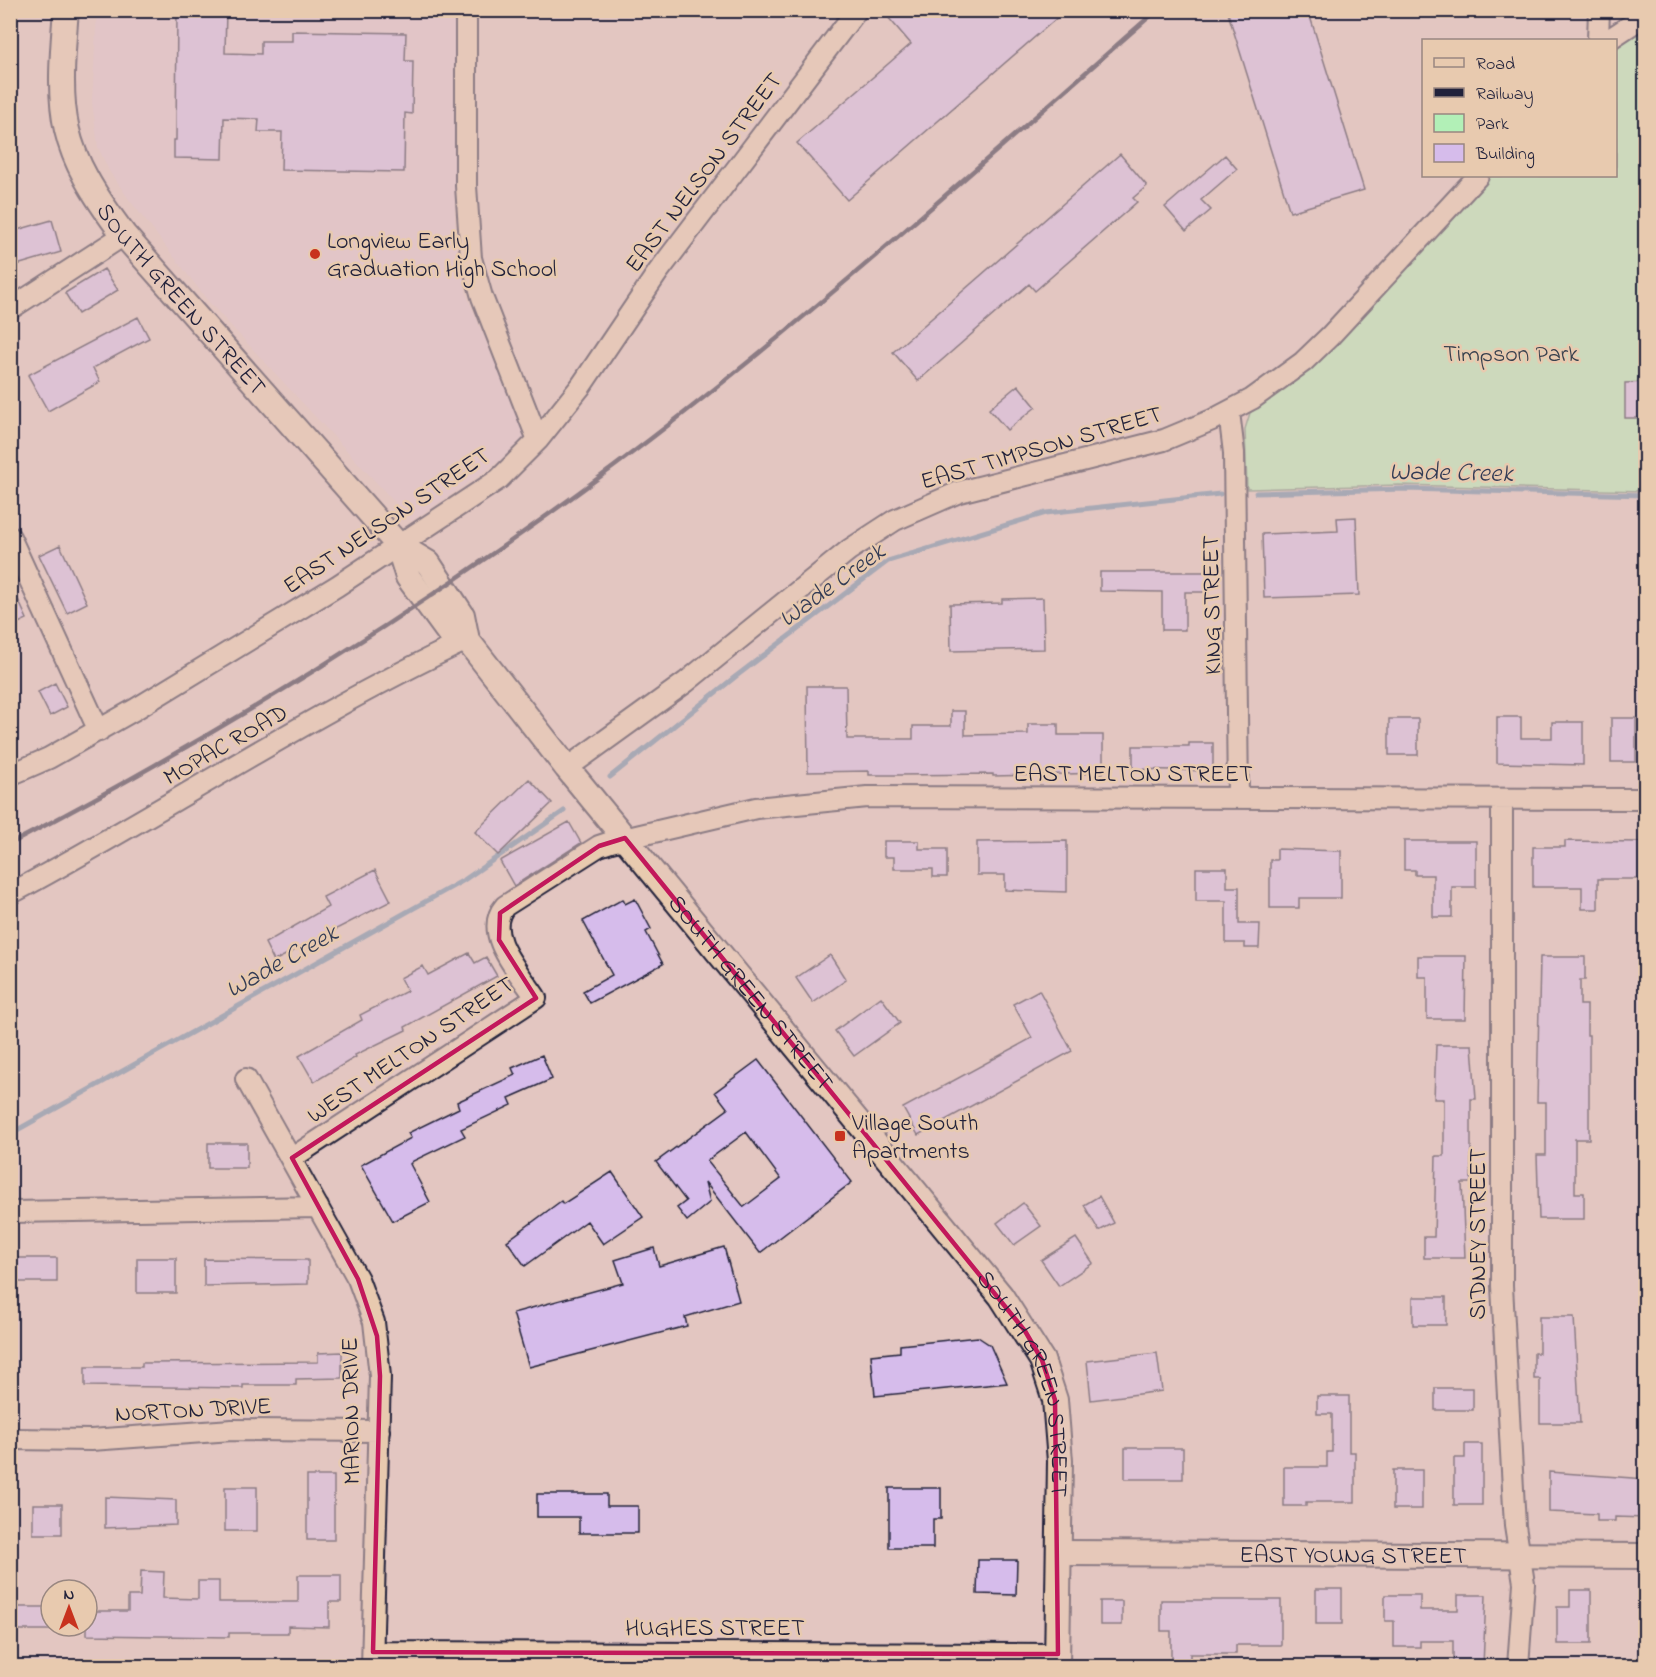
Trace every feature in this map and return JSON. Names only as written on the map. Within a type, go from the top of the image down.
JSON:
[{"type":"street","name":"SOUTH GREEN STREET","points":[[66,10],[61,77],[67,138],[91,188],[124,235],[398,546],[428,563],[462,615],[467,640],[567,768],[1000,1296],[1035,1348],[1047,1372],[1057,1416],[1060,1461],[1058,1660]]},
{"type":"street","points":[[466,10],[466,186],[471,258],[482,297],[538,440]]},
{"type":"street","name":"EAST NELSON STREET","points":[[10,776],[99,731],[338,586],[491,485],[538,440],[581,386],[658,272],[857,10]]},
{"type":"street","points":[[1598,39],[1599,10]]},
{"type":"street","points":[[1610,39],[1646,15]]},
{"type":"street","name":"EAST TIMPSON STREET","points":[[567,768],[686,682],[849,550],[895,520],[959,492],[1164,440],[1252,399],[1303,362],[1477,177]]},
{"type":"street","points":[[10,309],[124,235]]},
{"type":"street","name":"KING STREET","points":[[1228,412],[1234,453],[1239,798]]},
{"type":"street","points":[[10,537],[99,731]]},
{"type":"street","name":"MOPAC ROAD","points":[[10,894],[108,842],[379,682],[467,640]]},
{"type":"street","name":"EAST MELTON STREET","points":[[625,838],[756,808],[843,798],[1646,799]]},
{"type":"street","name":"SIDNEY STREET","points":[[1502,799],[1502,1286],[1515,1526],[1524,1582],[1518,1666]]},
{"type":"street","name":"WEST MELTON STREET","points":[[292,1158],[536,998],[499,940],[497,928],[500,913],[505,906],[599,846],[625,838]]},
{"type":"street","name":"MARION DRIVE","points":[[246,1078],[358,1279],[372,1315],[380,1362],[372,1659]]},
{"type":"street","points":[[10,1212],[318,1207]]},
{"type":"street","name":"NORTON DRIVE","points":[[10,1439],[92,1440],[232,1430],[379,1431]]},
{"type":"street","name":"EAST YOUNG STREET","points":[[1059,1554],[1646,1556]]},
{"type":"street","name":"HUGHES STREET","points":[[372,1659],[1058,1660]]},
{"type":"highlighted area","points":[[625,838],[1025,1331],[1042,1360],[1055,1400],[1058,1654],[373,1652],[380,1376],[377,1336],[358,1279],[292,1158],[536,998],[499,940],[500,913],[599,846]]},
{"type":"shaded area","name":"Longview Early Graduation High School","points":[[97,11],[454,11],[455,242],[467,296],[526,436],[505,457],[412,521],[209,302],[128,198],[109,171],[98,147],[92,102]]},
{"type":"green space","name":"Timpson Park","points":[[1645,26],[1645,491],[1399,485],[1247,489],[1245,429],[1250,413],[1293,382],[1332,349],[1490,177],[1617,177],[1617,48]]},
{"type":"building","points":[[177,10],[226,11],[225,53],[261,54],[261,41],[292,41],[292,31],[406,33],[405,61],[413,61],[412,114],[405,113],[404,172],[281,170],[282,132],[258,132],[259,119],[224,118],[223,159],[174,158]]},
{"type":"building","points":[[882,10],[1066,10],[847,200],[797,143],[911,44]]},
{"type":"building","points":[[1227,10],[1308,10],[1364,190],[1290,212]]},
{"type":"building","points":[[1120,154],[1147,186],[1133,198],[1137,202],[1035,291],[1029,284],[918,381],[893,352]]},
{"type":"building","points":[[1225,155],[1237,169],[1201,200],[1211,210],[1186,231],[1165,207]]},
{"type":"building","points":[[52,220],[61,252],[10,267],[10,232]]},
{"type":"building","points":[[104,269],[118,290],[78,314],[65,293]]},
{"type":"building","points":[[138,317],[149,338],[93,368],[100,382],[48,411],[28,375]]},
{"type":"building","points":[[1646,382],[1646,418],[1625,418],[1625,383]]},
{"type":"building","points":[[1018,385],[1036,407],[1007,430],[989,409]]},
{"type":"building","points":[[1356,517],[1359,595],[1264,598],[1262,534],[1338,531],[1337,518]]},
{"type":"building","points":[[60,545],[87,603],[67,613],[39,555]]},
{"type":"building","points":[[1100,572],[1208,572],[1208,592],[1185,592],[1185,630],[1162,630],[1162,592],[1100,591]]},
{"type":"building","points":[[10,582],[27,619],[10,627]]},
{"type":"building","points":[[1043,598],[1044,649],[951,651],[950,604],[1002,603],[1002,599]]},
{"type":"building","points":[[55,683],[67,707],[50,716],[38,692]]},
{"type":"building","points":[[807,686],[846,686],[847,739],[913,739],[913,726],[951,726],[951,711],[965,711],[965,735],[1028,734],[1028,724],[1058,724],[1058,735],[1103,735],[1103,773],[993,776],[993,774],[869,775],[869,771],[808,772]]},
{"type":"building","points":[[1497,717],[1521,717],[1521,738],[1552,738],[1552,722],[1583,722],[1583,765],[1497,763]]},
{"type":"building","points":[[1611,718],[1636,718],[1636,762],[1611,762]]},
{"type":"building","points":[[1389,719],[1418,719],[1418,755],[1389,755]]},
{"type":"building","points":[[1189,743],[1213,743],[1213,771],[1133,769],[1133,746],[1189,746]]},
{"type":"building","points":[[529,779],[552,803],[498,855],[475,832]]},
{"type":"building","points":[[569,822],[581,843],[514,886],[500,861]]},
{"type":"building","points":[[884,841],[919,841],[919,849],[947,849],[947,877],[933,877],[933,869],[894,869],[894,857],[884,857]]},
{"type":"building","points":[[1067,841],[1067,892],[1005,890],[1005,875],[977,875],[977,842]]},
{"type":"building","points":[[1404,841],[1476,841],[1476,887],[1452,887],[1452,917],[1433,917],[1433,875],[1415,875],[1415,870],[1404,870]]},
{"type":"building","points":[[1565,841],[1640,842],[1640,879],[1598,879],[1598,909],[1582,909],[1582,887],[1533,887],[1533,847],[1565,847]]},
{"type":"building","points":[[1277,849],[1341,851],[1341,898],[1299,898],[1299,908],[1270,908],[1270,860],[1277,860]]},
{"type":"building","points":[[1196,868],[1227,868],[1227,887],[1239,887],[1239,924],[1260,924],[1259,948],[1245,948],[1245,943],[1226,943],[1226,901],[1196,901]]},
{"type":"building","points":[[375,870],[391,901],[274,961],[265,943],[328,907],[323,897]]},
{"type":"building","points":[[623,899],[625,904],[635,899],[651,929],[646,932],[663,964],[590,1003],[583,991],[612,975],[583,921]]},
{"type":"building","points":[[469,953],[475,963],[486,957],[497,976],[405,1027],[406,1030],[355,1055],[356,1057],[314,1082],[299,1056],[362,1020],[360,1015],[407,991],[400,978],[423,966],[428,975]]},
{"type":"building","points":[[830,955],[846,980],[813,1003],[796,978]]},
{"type":"building","points":[[1418,956],[1466,956],[1465,1019],[1427,1019],[1427,977],[1418,977]]},
{"type":"building","points":[[1540,957],[1585,957],[1585,980],[1580,980],[1580,1005],[1587,1005],[1589,1139],[1575,1139],[1575,1193],[1584,1193],[1584,1219],[1539,1219],[1537,1155],[1546,1155],[1546,1102],[1537,1102]]},
{"type":"building","points":[[1039,990],[1072,1051],[918,1135],[903,1108],[1032,1038],[1013,1004]]},
{"type":"building","points":[[881,997],[900,1023],[854,1056],[835,1031]]},
{"type":"building","points":[[1436,1045],[1472,1045],[1476,1099],[1471,1099],[1471,1183],[1462,1183],[1465,1258],[1424,1258],[1424,1237],[1434,1237],[1436,1156],[1444,1156],[1444,1099],[1434,1099]]},
{"type":"building","points":[[542,1055],[552,1079],[509,1098],[512,1105],[461,1129],[465,1136],[410,1164],[430,1202],[393,1221],[361,1165],[411,1138],[408,1133],[459,1108],[457,1102],[515,1075],[512,1068]]},
{"type":"building","points":[[758,1060],[852,1182],[760,1253],[705,1182],[710,1202],[687,1221],[677,1208],[686,1201],[656,1162],[728,1109],[715,1092]],"holes":[[[746,1132],[781,1179],[744,1207],[707,1161]]]},
{"type":"building","points":[[208,1143],[247,1143],[247,1168],[208,1168]]},
{"type":"building","points":[[612,1172],[643,1217],[603,1244],[587,1221],[525,1266],[507,1241],[561,1201],[563,1204]]},
{"type":"building","points":[[1099,1196],[1114,1223],[1099,1231],[1084,1205]]},
{"type":"building","points":[[1023,1203],[1041,1226],[1014,1245],[997,1223]]},
{"type":"building","points":[[1076,1238],[1093,1263],[1059,1286],[1041,1260]]},
{"type":"building","points":[[724,1247],[739,1301],[685,1317],[687,1326],[529,1367],[513,1313],[623,1283],[615,1260],[654,1248],[659,1266]]},
{"type":"building","points":[[17,1258],[57,1258],[57,1282],[17,1282]]},
{"type":"building","points":[[137,1258],[176,1258],[176,1293],[137,1293]]},
{"type":"building","points":[[204,1259],[308,1260],[308,1284],[204,1286]]},
{"type":"building","points":[[1413,1297],[1446,1297],[1446,1325],[1413,1325]]},
{"type":"building","points":[[1539,1317],[1574,1317],[1580,1423],[1540,1423],[1540,1379],[1534,1379],[1534,1353],[1539,1353]]},
{"type":"building","points":[[978,1337],[990,1345],[1007,1383],[875,1396],[871,1355],[900,1352],[900,1345]]},
{"type":"building","points":[[342,1352],[342,1378],[296,1379],[296,1385],[243,1385],[243,1388],[85,1386],[85,1367],[142,1367],[142,1363],[318,1362],[318,1353]]},
{"type":"building","points":[[1157,1353],[1162,1391],[1091,1400],[1087,1361]]},
{"type":"building","points":[[1435,1388],[1473,1388],[1473,1410],[1435,1410]]},
{"type":"building","points":[[1317,1396],[1349,1396],[1349,1452],[1355,1452],[1355,1502],[1306,1502],[1306,1506],[1284,1506],[1284,1467],[1327,1467],[1327,1452],[1332,1452],[1332,1414],[1317,1414]]},
{"type":"building","points":[[1465,1444],[1482,1444],[1482,1505],[1454,1505],[1454,1458],[1465,1458]]},
{"type":"building","points":[[1125,1448],[1183,1448],[1183,1479],[1125,1479]]},
{"type":"building","points":[[1393,1470],[1422,1470],[1422,1509],[1393,1509]]},
{"type":"building","points":[[1549,1472],[1646,1479],[1646,1518],[1615,1517],[1615,1521],[1597,1521],[1597,1514],[1549,1512]]},
{"type":"building","points":[[307,1476],[334,1476],[334,1540],[307,1540]]},
{"type":"building","points":[[225,1487],[257,1487],[257,1531],[225,1531]]},
{"type":"building","points":[[889,1488],[941,1488],[941,1519],[933,1519],[933,1548],[889,1548]]},
{"type":"building","points":[[537,1494],[607,1494],[607,1506],[638,1506],[638,1533],[579,1533],[579,1517],[537,1517]]},
{"type":"building","points":[[105,1497],[176,1500],[176,1525],[105,1528]]},
{"type":"building","points":[[33,1504],[62,1504],[62,1534],[33,1534]]},
{"type":"building","points":[[978,1560],[1017,1560],[1016,1595],[977,1594]]},
{"type":"building","points":[[141,1571],[164,1572],[163,1598],[198,1599],[198,1581],[219,1581],[219,1602],[298,1602],[298,1575],[341,1575],[341,1602],[329,1602],[329,1627],[288,1626],[288,1633],[229,1633],[229,1637],[99,1635],[99,1611],[128,1611],[128,1596],[140,1596]]},
{"type":"building","points":[[1316,1589],[1342,1589],[1342,1624],[1316,1624]]},
{"type":"building","points":[[1570,1590],[1591,1590],[1591,1644],[1557,1644],[1557,1607],[1570,1607]]},
{"type":"building","points":[[1385,1595],[1420,1595],[1420,1610],[1458,1610],[1458,1595],[1486,1595],[1483,1666],[1453,1666],[1453,1641],[1420,1641],[1420,1647],[1394,1647],[1394,1621],[1385,1621]]},
{"type":"building","points":[[1161,1600],[1281,1600],[1281,1645],[1236,1645],[1236,1654],[1190,1654],[1190,1666],[1171,1666],[1171,1631],[1161,1631]]},
{"type":"building","points":[[1100,1601],[1122,1601],[1122,1625],[1100,1625]]},
{"type":"building","points":[[13,1607],[39,1607],[39,1630],[13,1630]]},
{"type":"waterway","name":"Wade Creek","points":[[1256,493],[1404,489],[1646,495]]},
{"type":"waterway","name":"Wade Creek","points":[[610,777],[735,677],[888,561],[1046,513],[1220,494]]},
{"type":"waterway","name":"Wade Creek","points":[[10,1134],[464,880],[564,811]]},
{"type":"railway","points":[[10,844],[186,748],[272,697],[357,644],[523,533],[684,413],[805,316],[1157,10]]},
{"type":"place","name":"Longview Early Graduation High School","points":[[315,254]]},
{"type":"place","name":"Village South Apartments","points":[[840,1136]]}]
